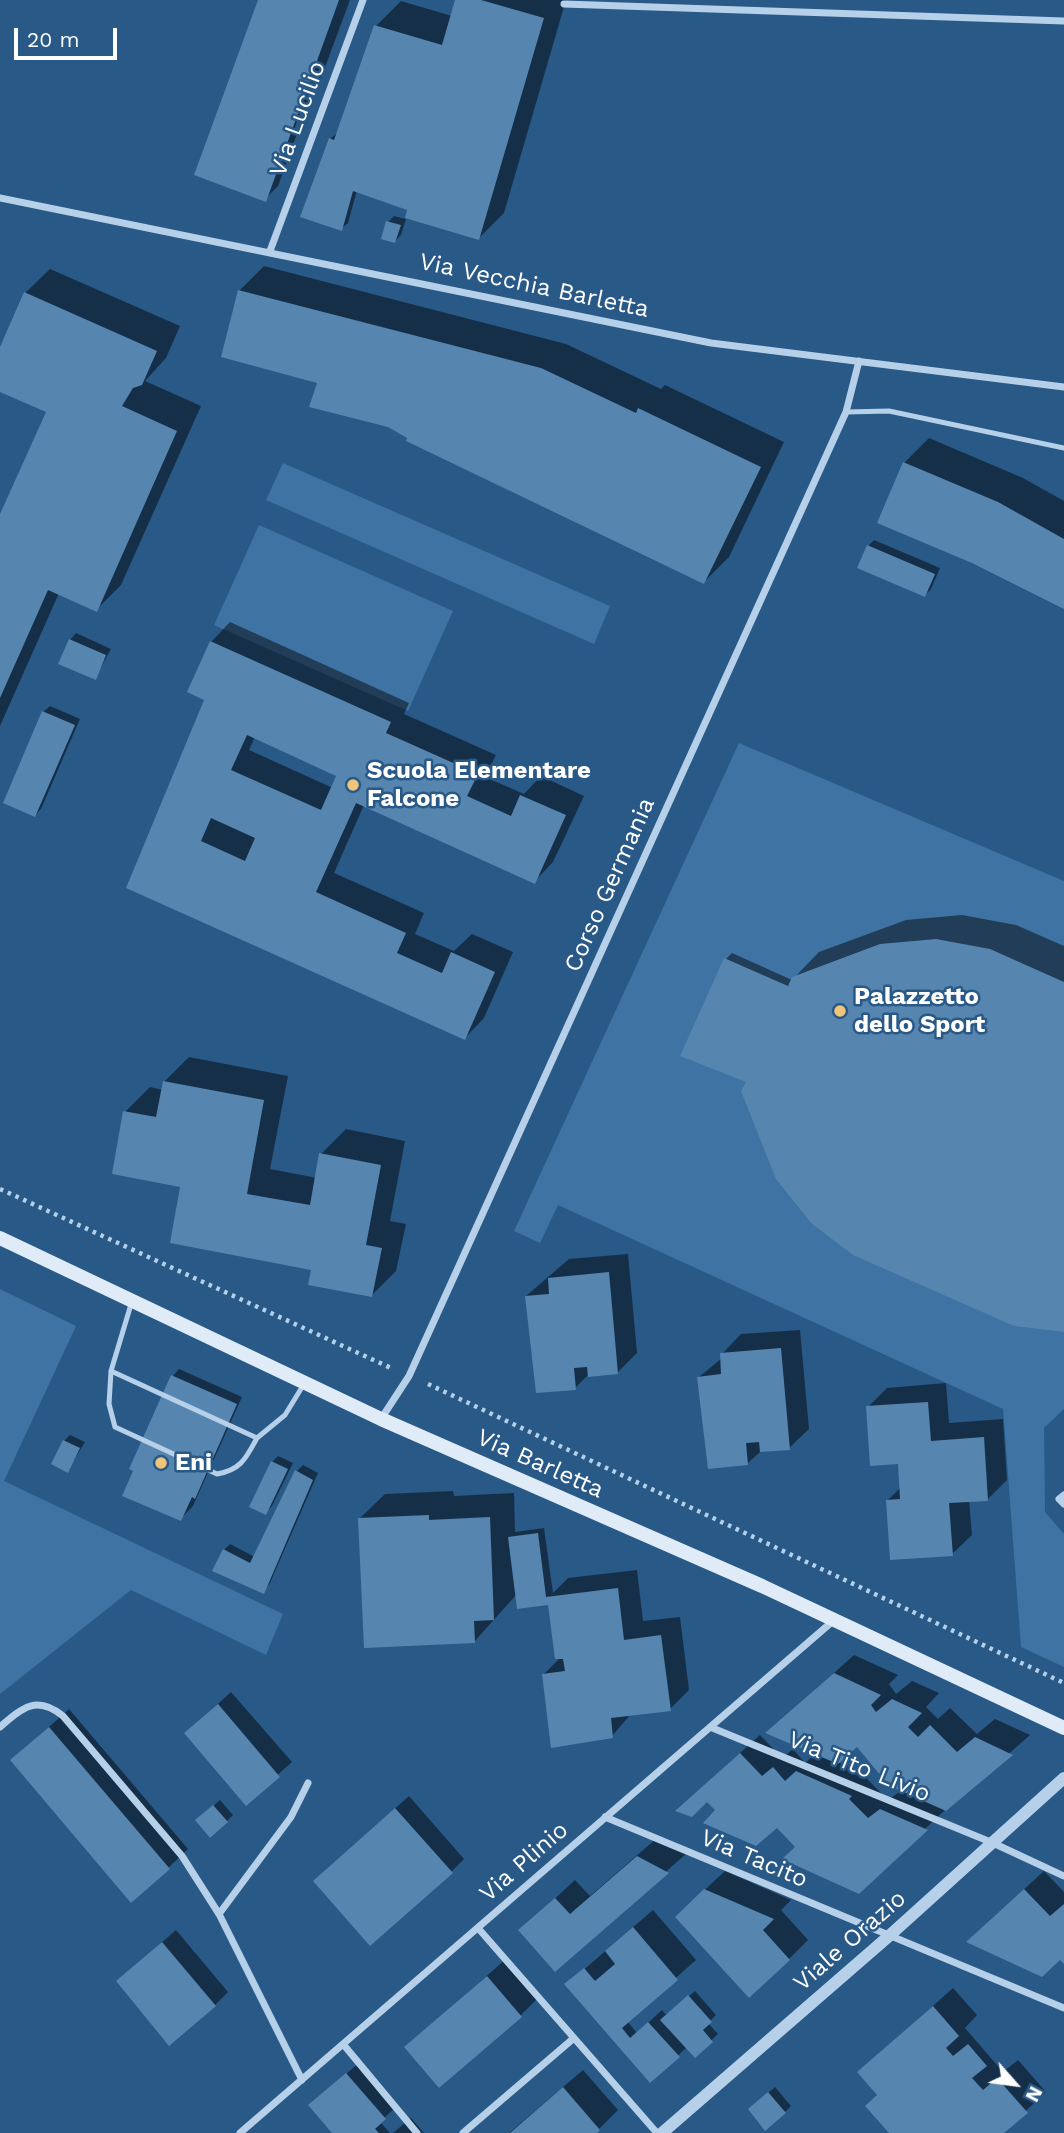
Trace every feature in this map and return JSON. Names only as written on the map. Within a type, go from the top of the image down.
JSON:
[{"type":"main road","name":"Via Barletta","points":[[0,1238],[133,1298],[381,1419],[834,1620],[1064,1728]]},
{"type":"street","name":"Via Lucilio","points":[[270,251],[363,0]]},
{"type":"street","points":[[564,4],[1064,21]]},
{"type":"street","name":"Via Vecchia Barletta","points":[[0,198],[711,342],[1064,387]]},
{"type":"street","name":"Corso Germania","points":[[381,1419],[409,1376],[846,412],[859,360]]},
{"type":"street","points":[[1064,1495],[1059,1499],[1064,1504]]},
{"type":"street","name":"Via Plinio","points":[[240,2133],[834,1620]]},
{"type":"street","points":[[0,1727],[34,1704],[49,1705],[63,1716],[182,1856],[219,1914],[302,2080]]},
{"type":"street","name":"Via Tito Livio","points":[[710,1727],[993,1843],[1064,1876]]},
{"type":"street","name":"Viale Orazio","points":[[660,2133],[889,1936],[1064,1778]]},
{"type":"street","points":[[219,1914],[291,1817],[308,1783]]},
{"type":"street","name":"Via Tacito","points":[[605,1817],[1064,2008]]},
{"type":"street","points":[[478,1928],[660,2133]]},
{"type":"street","points":[[463,2133],[574,2038]]},
{"type":"street","points":[[344,2044],[417,2133]]},
{"type":"lane","points":[[846,412],[889,411],[1064,448]]},
{"type":"lane","points":[[133,1298],[111,1371],[108,1404],[115,1427],[217,1474],[230,1472],[244,1464],[257,1438],[285,1415],[306,1381]]},
{"type":"lane","points":[[111,1371],[257,1438]]},
{"type":"path","points":[[0,1189],[409,1376],[1064,1683]]},
{"type":"shaded area","points":[[283,463],[610,606],[594,644],[266,500]]},
{"type":"shaded area","points":[[259,525],[453,611],[408,711],[214,625]]},
{"type":"shaded area","name":"Palazzetto dello Sport","points":[[739,743],[1064,881],[1064,1409],[1044,1428],[1045,1512],[1064,1534],[1064,1667],[1021,1647],[1003,1409],[558,1205],[540,1243],[514,1231]]},
{"type":"shaded area","points":[[0,1289],[76,1326],[4,1481],[283,1614],[266,1655],[131,1590],[0,1694]]},
{"type":"building","points":[[258,0],[339,0],[266,202],[194,175]]},
{"type":"building","points":[[455,0],[481,0],[544,18],[479,240],[405,218],[407,210],[353,191],[342,231],[300,217],[329,138],[334,140],[374,25],[442,45]]},
{"type":"building","points":[[386,221],[401,225],[395,243],[381,239]]},
{"type":"building","points":[[238,290],[541,368],[636,413],[638,408],[761,467],[704,584],[406,441],[407,438],[388,427],[309,407],[317,383],[221,357]]},
{"type":"building","points":[[24,292],[157,351],[142,385],[133,388],[122,406],[177,431],[97,612],[48,590],[0,698],[0,514],[46,412],[0,392],[0,347]]},
{"type":"building","points":[[903,462],[998,502],[1064,539],[1064,609],[972,563],[877,523]]},
{"type":"building","points":[[867,545],[935,574],[925,597],[857,568]]},
{"type":"building","points":[[69,639],[106,655],[96,680],[58,664]]},
{"type":"building","points":[[210,641],[391,722],[386,733],[478,774],[467,796],[511,816],[520,795],[566,815],[535,884],[356,803],[316,892],[406,933],[397,953],[442,973],[451,952],[495,972],[465,1040],[126,888],[204,700],[187,692]],"holes":[[[247,735],[336,776],[321,810],[231,770]],[[211,818],[255,838],[245,861],[201,841]]]},
{"type":"building","points":[[42,711],[75,725],[35,817],[3,803]]},
{"type":"building","points":[[936,939],[990,949],[1064,982],[1064,1332],[1014,1326],[853,1255],[811,1223],[776,1179],[741,1091],[746,1082],[680,1056],[724,958],[788,986],[792,977],[880,944]]},
{"type":"building","points":[[163,1081],[264,1100],[247,1194],[310,1205],[319,1153],[381,1165],[366,1245],[382,1248],[372,1297],[308,1285],[311,1270],[170,1243],[180,1187],[112,1174],[123,1111],[156,1117]]},
{"type":"building","points":[[609,1272],[618,1374],[588,1377],[587,1367],[574,1368],[576,1390],[536,1393],[525,1296],[549,1294],[548,1278]]},
{"type":"building","points":[[781,1348],[790,1450],[760,1452],[759,1442],[746,1443],[748,1465],[708,1469],[697,1377],[721,1374],[720,1353]]},
{"type":"building","points":[[171,1375],[237,1404],[195,1499],[192,1497],[181,1521],[122,1496],[133,1471],[129,1469]]},
{"type":"building","points":[[928,1402],[931,1441],[984,1437],[988,1501],[949,1503],[953,1556],[890,1560],[886,1500],[900,1499],[898,1464],[870,1466],[866,1406]]},
{"type":"building","points":[[63,1440],[80,1448],[68,1473],[51,1464]]},
{"type":"building","points":[[271,1461],[288,1469],[266,1515],[249,1507]]},
{"type":"building","points":[[295,1470],[313,1480],[264,1594],[212,1571],[223,1549],[250,1563]]},
{"type":"building","points":[[429,1515],[429,1520],[490,1517],[494,1620],[474,1621],[475,1643],[364,1648],[358,1518]]},
{"type":"building","points":[[538,1533],[546,1597],[618,1588],[624,1640],[661,1635],[671,1711],[611,1718],[613,1738],[551,1748],[542,1674],[565,1671],[563,1659],[555,1659],[548,1605],[517,1609],[508,1537]]},
{"type":"building","points":[[834,1673],[881,1695],[871,1705],[876,1712],[892,1699],[922,1713],[908,1727],[918,1737],[930,1725],[957,1752],[975,1737],[1013,1755],[946,1811],[879,1781],[881,1776],[857,1747],[838,1764],[765,1733]]},
{"type":"building","points":[[218,1704],[280,1777],[246,1806],[184,1733]]},
{"type":"building","points":[[49,1727],[170,1869],[131,1903],[10,1760]]},
{"type":"building","points":[[740,1753],[762,1776],[773,1767],[785,1781],[796,1771],[852,1796],[849,1799],[868,1818],[880,1809],[928,1830],[859,1894],[782,1859],[795,1847],[777,1828],[756,1846],[703,1823],[715,1810],[707,1802],[692,1817],[675,1811]]},
{"type":"building","points":[[213,1805],[228,1822],[210,1838],[195,1820]]},
{"type":"building","points":[[395,1808],[453,1873],[370,1946],[313,1881]]},
{"type":"building","points":[[637,1856],[669,1873],[555,1972],[518,1930],[555,1898],[570,1914]]},
{"type":"building","points":[[704,1889],[774,1919],[763,1930],[790,1960],[749,1998],[675,1917]]},
{"type":"building","points":[[1024,1889],[1050,1916],[1064,1904],[1064,1964],[1060,1960],[1042,1977],[966,1942]]},
{"type":"building","points":[[633,1927],[678,1980],[622,2028],[630,2038],[648,2022],[680,2057],[650,2083],[564,1984],[584,1968],[595,1981],[615,1964],[605,1951]]},
{"type":"building","points":[[162,1942],[216,2006],[169,2046],[116,1981]]},
{"type":"building","points":[[487,1976],[522,2017],[439,2088],[404,2047]]},
{"type":"building","points":[[688,1995],[712,2022],[703,2030],[713,2042],[695,2058],[660,2020]]},
{"type":"building","points":[[933,2006],[959,2036],[946,2048],[953,2056],[968,2044],[987,2066],[972,2078],[983,2090],[997,2078],[1028,2113],[1004,2133],[889,2133],[865,2106],[877,2095],[857,2072]]},
{"type":"building","points":[[346,2073],[386,2119],[375,2129],[379,2133],[332,2133],[308,2105]]},
{"type":"building","points":[[563,2087],[600,2130],[597,2133],[510,2133]]},
{"type":"building","points":[[768,2092],[786,2113],[765,2131],[748,2109]]},
{"type":"place","name":"Scuola Elementare Falcone","points":[[353,785]]},
{"type":"place","name":"Palazzetto dello Sport","points":[[840,1011]]},
{"type":"place","name":"Eni","points":[[161,1463]]}]
